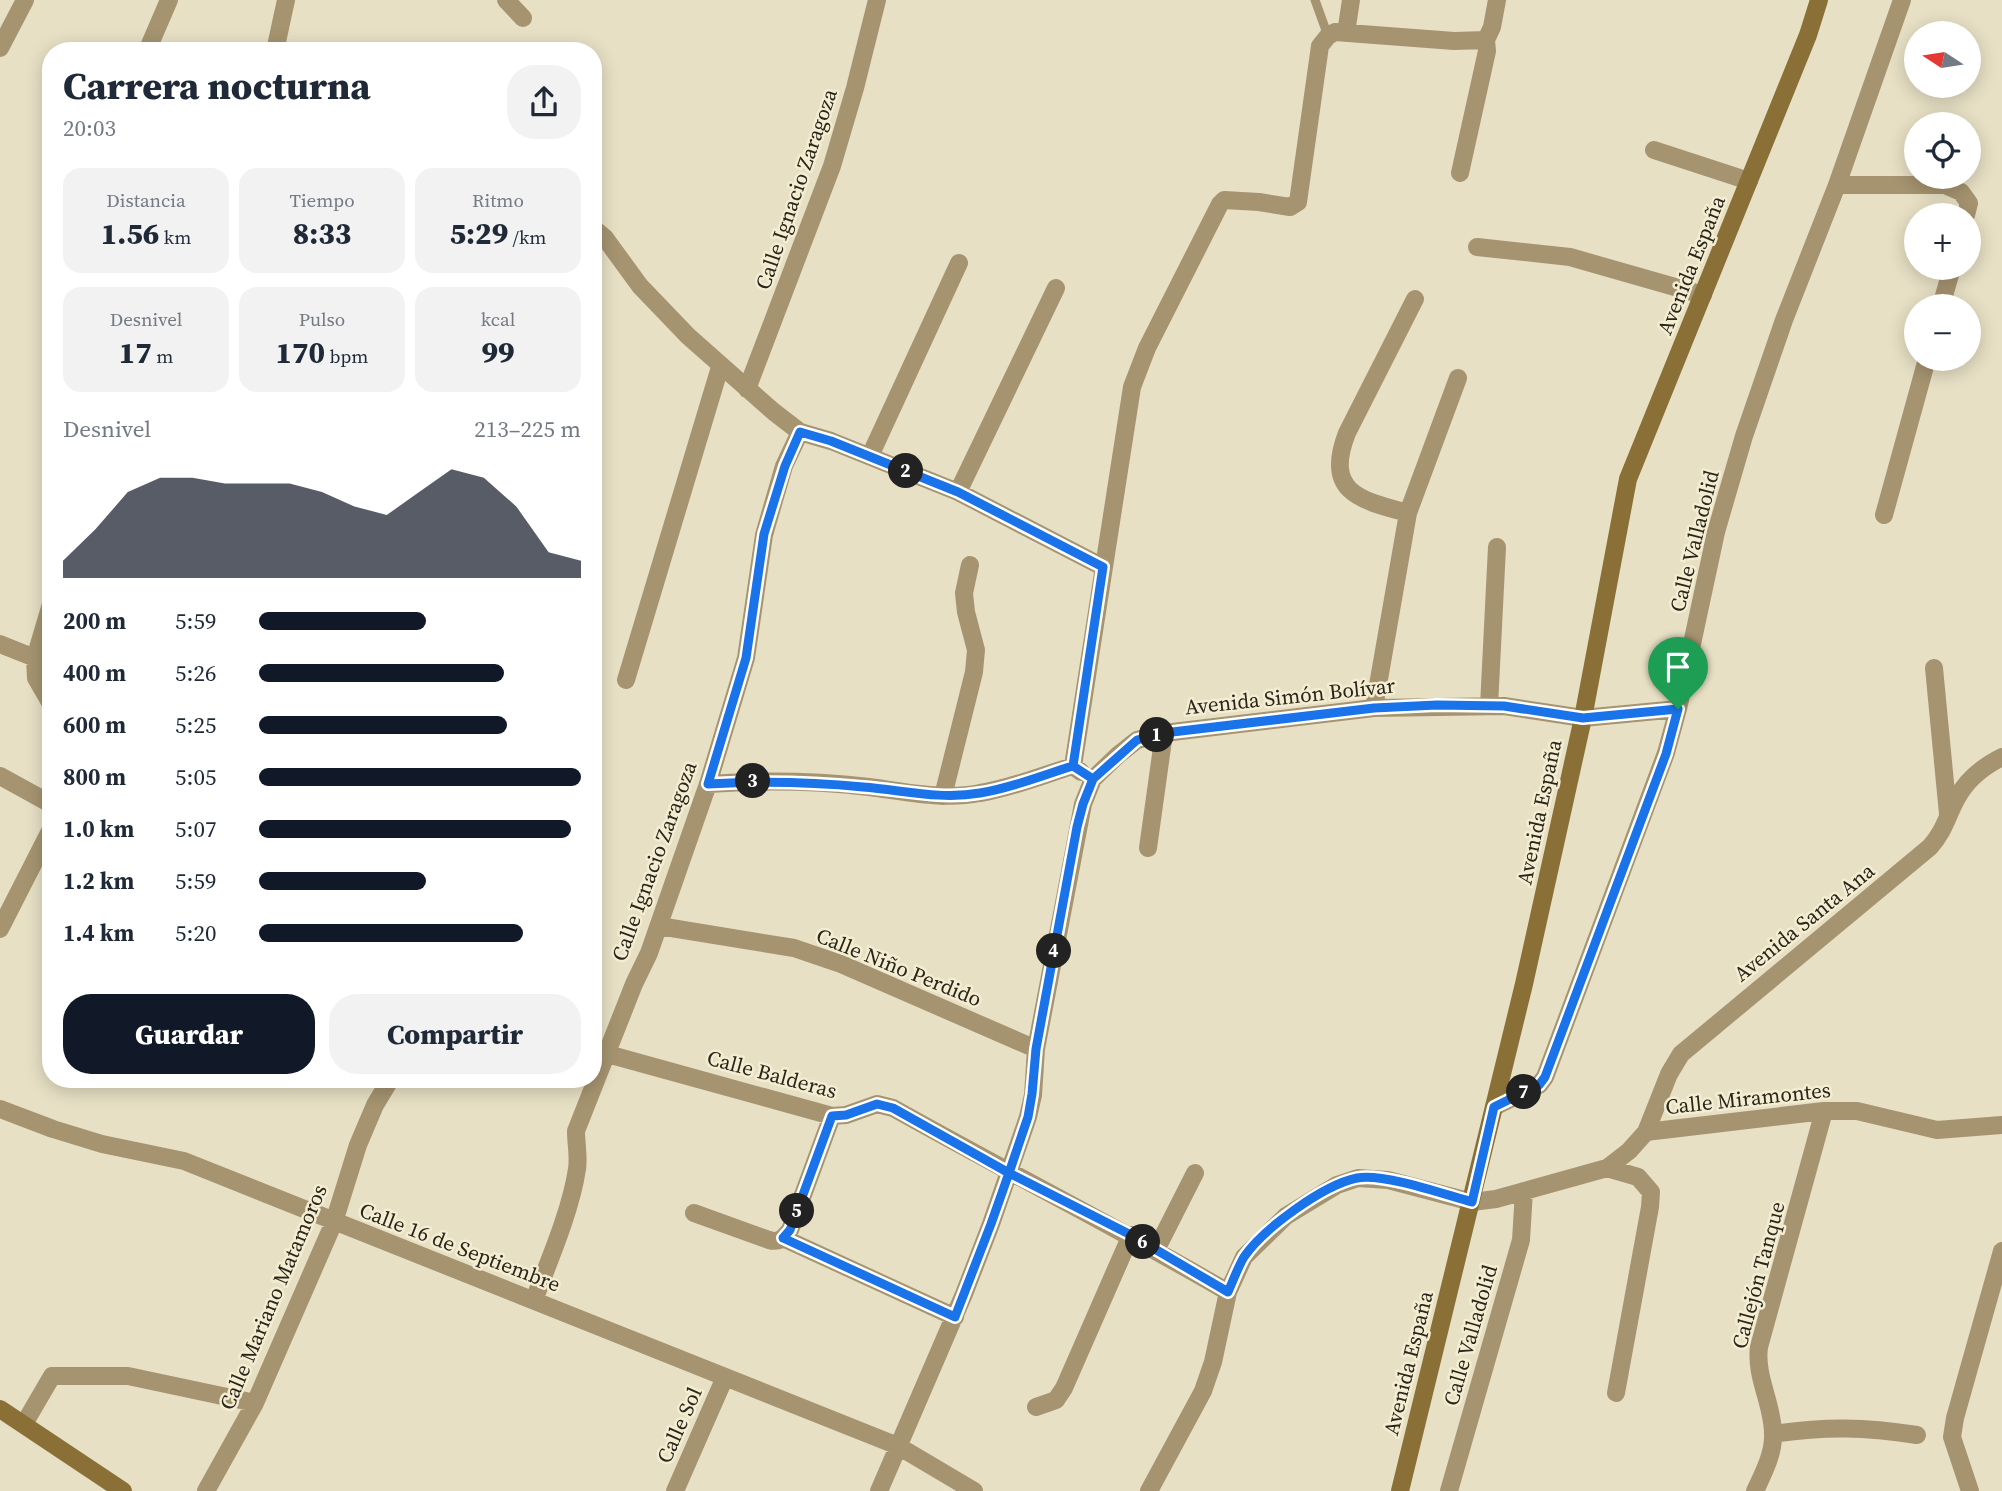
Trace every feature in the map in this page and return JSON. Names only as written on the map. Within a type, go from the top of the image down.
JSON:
[{"type":"street","points":[[0,48],[25,0]]},
{"type":"street","points":[[151,42],[169,0]]},
{"type":"street","points":[[277,42],[286,0]]},
{"type":"street","points":[[506,0],[523,18]]},
{"type":"street","name":"Calle Ignacio Zaragoza","points":[[747,389],[832,166],[877,0]]},
{"type":"street","points":[[1346,33],[1351,0]]},
{"type":"street","points":[[1460,173],[1487,51],[1486,40],[1492,27],[1497,0]]},
{"type":"street","name":"Avenida España","points":[[1400,1491],[1524,984],[1583,718],[1628,479],[1808,35],[1819,0]]},
{"type":"street","name":"Calle Valladolid","points":[[1494,1107],[1539,1085],[1545,1077],[1666,754],[1716,532],[1744,436],[1902,0]]},
{"type":"street","points":[[1073,766],[1129,400],[1138,368],[1220,204],[1224,200],[1236,200],[1290,207],[1298,202],[1320,46],[1328,36],[1335,32],[1454,41],[1486,40]]},
{"type":"street","points":[[1654,149],[1749,181]]},
{"type":"street","points":[[1837,185],[1945,185],[1961,192],[1969,203]]},
{"type":"street","points":[[602,236],[640,286],[688,337],[720,367],[800,432],[870,456],[958,492],[1103,567]]},
{"type":"street","points":[[1476,247],[1570,257],[1703,295]]},
{"type":"street","points":[[870,456],[959,263]]},
{"type":"street","points":[[958,492],[1056,288]]},
{"type":"street","points":[[1408,513],[1366,502],[1350,493],[1340,478],[1340,451],[1415,299]]},
{"type":"street","points":[[626,680],[720,367]]},
{"type":"street","points":[[1884,516],[1924,371]]},
{"type":"street","points":[[1374,708],[1408,513],[1458,378]]},
{"type":"street","name":"Calle Ignacio Zaragoza","points":[[602,1050],[659,926],[708,784],[746,658],[764,534],[785,466],[800,432]]},
{"type":"street","points":[[1489,706],[1497,547]]},
{"type":"street","points":[[943,796],[974,672],[976,650],[965,612],[964,593],[970,565]]},
{"type":"street","points":[[42,634],[35,658],[42,678]]},
{"type":"street","points":[[0,644],[35,658]]},
{"type":"street","points":[[1934,668],[1949,817]]},
{"type":"street","name":"Avenida Simón Bolívar","points":[[879,1491],[955,1317],[991,1224],[1030,1106],[1036,1049],[1077,827],[1093,779],[1137,740],[1164,733],[1374,708],[1489,706],[1583,718],[1678,709]]},
{"type":"street","points":[[1148,848],[1164,733]]},
{"type":"street","name":"Avenida Santa Ana","points":[[1646,1132],[1669,1074],[1681,1054],[1788,962],[1906,869],[1942,834],[1958,796],[1971,779],[1987,765],[2002,757]]},
{"type":"street","points":[[708,784],[759,781],[805,783],[943,796],[980,793],[1073,766],[1093,779]]},
{"type":"street","points":[[0,776],[42,798]]},
{"type":"street","points":[[0,929],[42,847]]},
{"type":"street","name":"Calle Niño Perdido","points":[[659,926],[794,948],[841,964],[1036,1049]]},
{"type":"street","name":"Calle Balderas","points":[[602,1052],[832,1116],[846,1115],[877,1104],[893,1108],[1009,1173],[1131,1235],[1228,1292]]},
{"type":"street","name":"Calle Mariano Matamoros","points":[[206,1491],[256,1403],[334,1222],[358,1145],[374,1105],[385,1088]]},
{"type":"street","name":"Calle Ignacio Zaragoza","points":[[534,1300],[552,1254],[577,1172],[576,1131],[590,1088]]},
{"type":"street","name":"Calle 16 de Septiembre","points":[[0,1109],[102,1144],[184,1161],[898,1446],[974,1491]]},
{"type":"street","name":"Calle Miramontes","points":[[1472,1202],[1496,1199],[1607,1168],[1629,1151],[1646,1132],[1824,1111],[1857,1111],[1937,1130],[2002,1125]]},
{"type":"street","name":"Callejón Tanque","points":[[1755,1491],[1770,1453],[1773,1434],[1758,1368],[1759,1347],[1824,1111]]},
{"type":"street","points":[[694,1213],[768,1240],[776,1242],[783,1238],[790,1230],[832,1116]]},
{"type":"street","points":[[1607,1168],[1638,1177],[1651,1192],[1616,1393]]},
{"type":"street","points":[[1156,1250],[1195,1173]]},
{"type":"street","points":[[1149,1491],[1203,1391],[1213,1362],[1228,1292],[1244,1257],[1286,1216],[1337,1185],[1358,1178],[1388,1180],[1472,1202]]},
{"type":"street","name":"Calle Valladolid","points":[[1449,1491],[1521,1240],[1524,1191]]},
{"type":"street","points":[[1035,1407],[1056,1400],[1064,1388],[1131,1235]]},
{"type":"street","points":[[783,1238],[955,1317]]},
{"type":"street","points":[[1969,1491],[1970,1487],[1952,1437],[1953,1428],[2002,1251]]},
{"type":"street","points":[[23,1424],[52,1376],[128,1376],[256,1403]]},
{"type":"street","name":"Calle Sol","points":[[676,1491],[725,1377]]},
{"type":"street","points":[[0,1409],[122,1491]]},
{"type":"street","points":[[1773,1434],[1817,1428],[1853,1427],[1917,1436]]},
{"type":"lane","points":[[1315,0],[1328,36]]},
{"type":"route","points":[[1678,709],[1583,718],[1504,706],[1437,705],[1374,708],[1164,733],[1137,740],[1093,779],[1073,766],[1103,567],[958,492],[831,441],[800,432],[785,466],[764,534],[758,562],[751,636],[740,683],[708,784],[759,781],[805,783],[867,787],[932,796],[980,793],[1073,766],[1093,779],[1077,827],[1036,1049],[1028,1117],[1009,1173],[893,1108],[877,1104],[846,1115],[832,1116],[790,1230],[783,1238],[955,1317],[1009,1173],[1131,1235],[1228,1292],[1244,1257],[1263,1237],[1286,1216],[1337,1185],[1358,1178],[1388,1180],[1472,1202],[1494,1107],[1539,1085],[1545,1077],[1666,754],[1678,709]]}]
